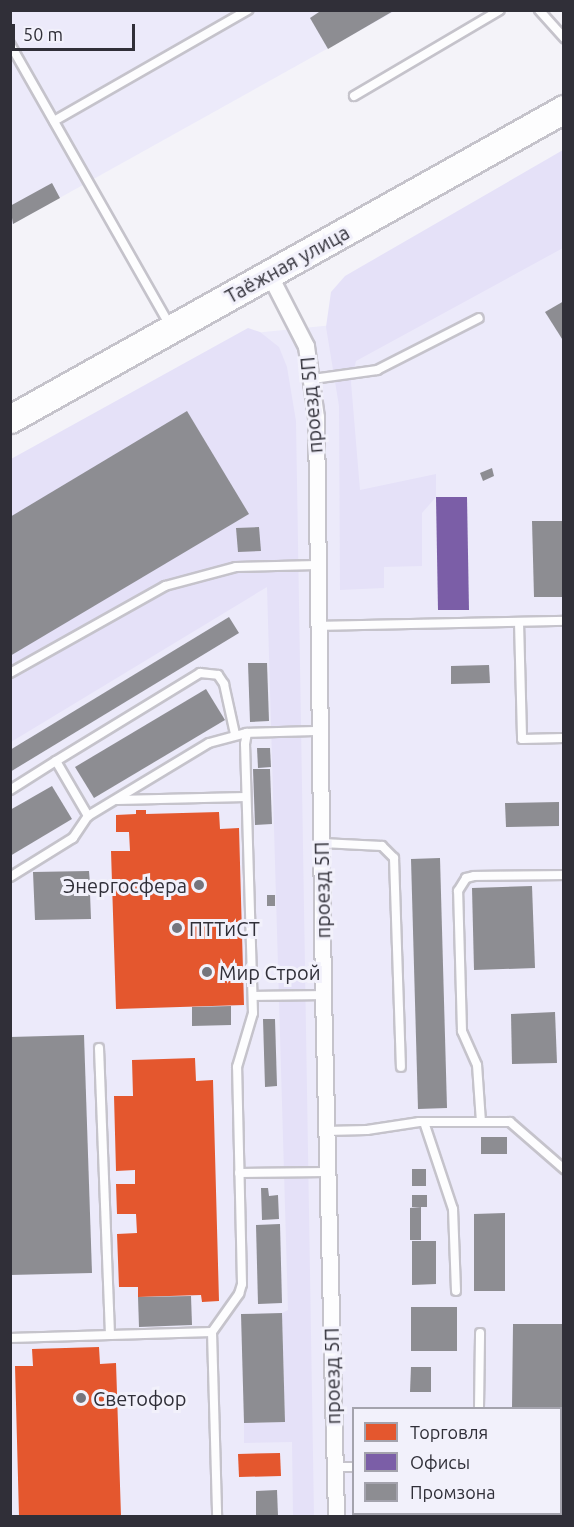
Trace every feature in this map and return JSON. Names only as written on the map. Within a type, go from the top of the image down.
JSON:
[{"type":"highway","name":"Таёжная улица","points":[[10,419],[564,109]]},
{"type":"street","name":"проезд 5П","points":[[269,274],[301,333],[313,379],[323,995],[336,1516]]},
{"type":"lane","points":[[54,122],[248,10]]},
{"type":"lane","points":[[354,96],[500,10]]},
{"type":"lane","points":[[539,10],[564,38]]},
{"type":"lane","points":[[10,44],[171,328]]},
{"type":"lane","points":[[313,379],[377,370],[478,318]]},
{"type":"lane","points":[[10,673],[165,586],[236,567],[317,565]]},
{"type":"lane","points":[[318,626],[564,621]]},
{"type":"lane","points":[[519,622],[522,738],[564,738]]},
{"type":"lane","points":[[10,790],[200,673],[218,675],[224,684],[235,734]]},
{"type":"lane","points":[[10,877],[73,837],[88,816],[209,743],[235,734],[320,731]]},
{"type":"lane","points":[[217,1516],[212,1332],[242,1284],[237,1067],[253,1013],[246,797],[247,733]]},
{"type":"lane","points":[[56,761],[88,816]]},
{"type":"lane","points":[[115,800],[246,797]]},
{"type":"lane","points":[[322,843],[382,846],[394,858],[401,1067]]},
{"type":"lane","points":[[481,1122],[477,1065],[462,1031],[458,891],[461,884],[474,876],[564,875]]},
{"type":"lane","points":[[253,996],[323,995]]},
{"type":"lane","points":[[99,1048],[110,1335]]},
{"type":"lane","points":[[424,1122],[453,1209],[456,1291]]},
{"type":"lane","points":[[326,1131],[367,1130],[424,1122],[481,1122],[516,1125],[564,1169]]},
{"type":"lane","points":[[239,1173],[327,1172]]},
{"type":"lane","points":[[10,1338],[212,1332]]},
{"type":"lane","points":[[480,1333],[480,1407]]},
{"type":"lane","points":[[335,1467],[352,1467]]},
{"type":"shaded area","points":[[11,11],[395,11],[11,225]]},
{"type":"shaded area","points":[[563,150],[563,248],[356,361],[351,382],[360,490],[436,474],[436,497],[422,513],[422,566],[384,567],[384,588],[340,590],[339,406],[326,327],[331,292],[345,276]]},
{"type":"shaded area","points":[[563,205],[563,1516],[11,1516],[10,468],[253,333],[353,323]]},
{"type":"shaded area","points":[[248,328],[260,332],[279,347],[287,367],[296,421],[314,1516],[293,1516],[292,1442],[244,1443],[244,1423],[285,1422],[282,1313],[288,1310],[267,587],[11,742],[11,459]]},
{"type":"building: Торговля","name":"ПТТиСТ","points":[[136,810],[146,810],[146,814],[219,812],[220,829],[239,828],[244,1005],[116,1009],[111,851],[130,851],[129,832],[116,832],[116,815],[136,814]]},
{"type":"building: Торговля","points":[[195,1058],[196,1081],[213,1080],[219,1301],[202,1302],[201,1295],[138,1297],[138,1287],[119,1287],[117,1234],[137,1233],[136,1214],[117,1214],[116,1184],[135,1184],[135,1170],[116,1171],[114,1096],[133,1096],[132,1060]]},
{"type":"building: Торговля","points":[[99,1347],[100,1364],[116,1363],[121,1516],[19,1516],[15,1366],[33,1366],[32,1349]]},
{"type":"building: Торговля","points":[[280,1453],[281,1476],[239,1477],[238,1454]]},
{"type":"building: Офисы","points":[[436,497],[467,497],[469,610],[438,610]]},
{"type":"building: Промзона","points":[[322,10],[395,10],[328,49],[310,18]]},
{"type":"building: Промзона","points":[[52,183],[60,198],[13,224],[10,206]]},
{"type":"building: Промзона","points":[[564,301],[564,342],[545,312]]},
{"type":"building: Промзона","points":[[187,411],[249,514],[10,656],[10,517]]},
{"type":"building: Промзона","points":[[492,468],[494,476],[483,481],[480,473]]},
{"type":"building: Промзона","points":[[532,521],[564,521],[564,597],[534,597]]},
{"type":"building: Промзона","points":[[259,527],[261,551],[238,552],[236,528]]},
{"type":"building: Промзона","points":[[229,617],[239,633],[10,772],[10,750]]},
{"type":"building: Промзона","points":[[248,663],[267,663],[269,721],[250,722]]},
{"type":"building: Промзона","points":[[489,665],[490,683],[451,684],[451,666]]},
{"type":"building: Промзона","points":[[206,689],[225,720],[94,798],[75,767]]},
{"type":"building: Промзона","points":[[257,748],[270,748],[271,767],[258,768]]},
{"type":"building: Промзона","points":[[253,769],[270,769],[272,824],[255,825]]},
{"type":"building: Промзона","points":[[52,786],[72,819],[10,856],[10,810]]},
{"type":"building: Промзона","points":[[559,802],[559,826],[506,827],[505,803]]},
{"type":"building: Промзона","points":[[440,858],[447,1108],[418,1109],[411,859]]},
{"type":"building: Промзона","points":[[89,871],[90,884],[99,883],[99,893],[90,893],[91,919],[35,920],[33,872]]},
{"type":"building: Промзона","points":[[532,886],[535,968],[474,970],[472,888]]},
{"type":"building: Промзона","points":[[267,895],[275,895],[275,906],[267,906]]},
{"type":"building: Промзона","points":[[231,1006],[231,1025],[192,1026],[192,1007]]},
{"type":"building: Промзона","points":[[555,1012],[557,1063],[512,1064],[511,1014]]},
{"type":"building: Промзона","points":[[263,1019],[275,1019],[277,1086],[265,1087]]},
{"type":"building: Промзона","points":[[84,1035],[92,1273],[10,1275],[10,1037]]},
{"type":"building: Промзона","points":[[481,1137],[507,1137],[507,1154],[481,1154]]},
{"type":"building: Промзона","points":[[412,1169],[426,1169],[426,1186],[412,1186]]},
{"type":"building: Промзона","points":[[261,1188],[268,1188],[269,1196],[278,1195],[279,1219],[262,1220]]},
{"type":"building: Промзона","points":[[412,1195],[427,1195],[427,1207],[412,1207]]},
{"type":"building: Промзона","points":[[421,1207],[421,1240],[410,1240],[410,1208]]},
{"type":"building: Промзона","points":[[505,1213],[505,1291],[474,1291],[474,1214]]},
{"type":"building: Промзона","points":[[280,1224],[282,1303],[258,1304],[256,1225]]},
{"type":"building: Промзона","points":[[412,1241],[436,1241],[436,1284],[412,1285]]},
{"type":"building: Промзона","points":[[191,1296],[192,1325],[139,1327],[138,1297]]},
{"type":"building: Промзона","points":[[411,1307],[457,1307],[457,1351],[411,1351]]},
{"type":"building: Промзона","points":[[282,1313],[285,1422],[244,1423],[241,1314]]},
{"type":"building: Промзона","points":[[513,1324],[564,1324],[564,1443],[562,1407],[512,1407]]},
{"type":"building: Промзона","points":[[411,1367],[431,1367],[431,1392],[410,1392]]},
{"type":"building: Промзона","points":[[277,1490],[278,1516],[256,1516],[256,1491]]},
{"type":"building: Промзона","points":[[410,1515],[442,1515],[442,1516]]},
{"type":"place","name":"Энергосфера","points":[[199,885]]},
{"type":"place","name":"ПТТиСТ","points":[[177,928]]},
{"type":"place","name":"Мир Строй","points":[[207,972]]},
{"type":"place","name":"Светофор","points":[[81,1398]]}]
